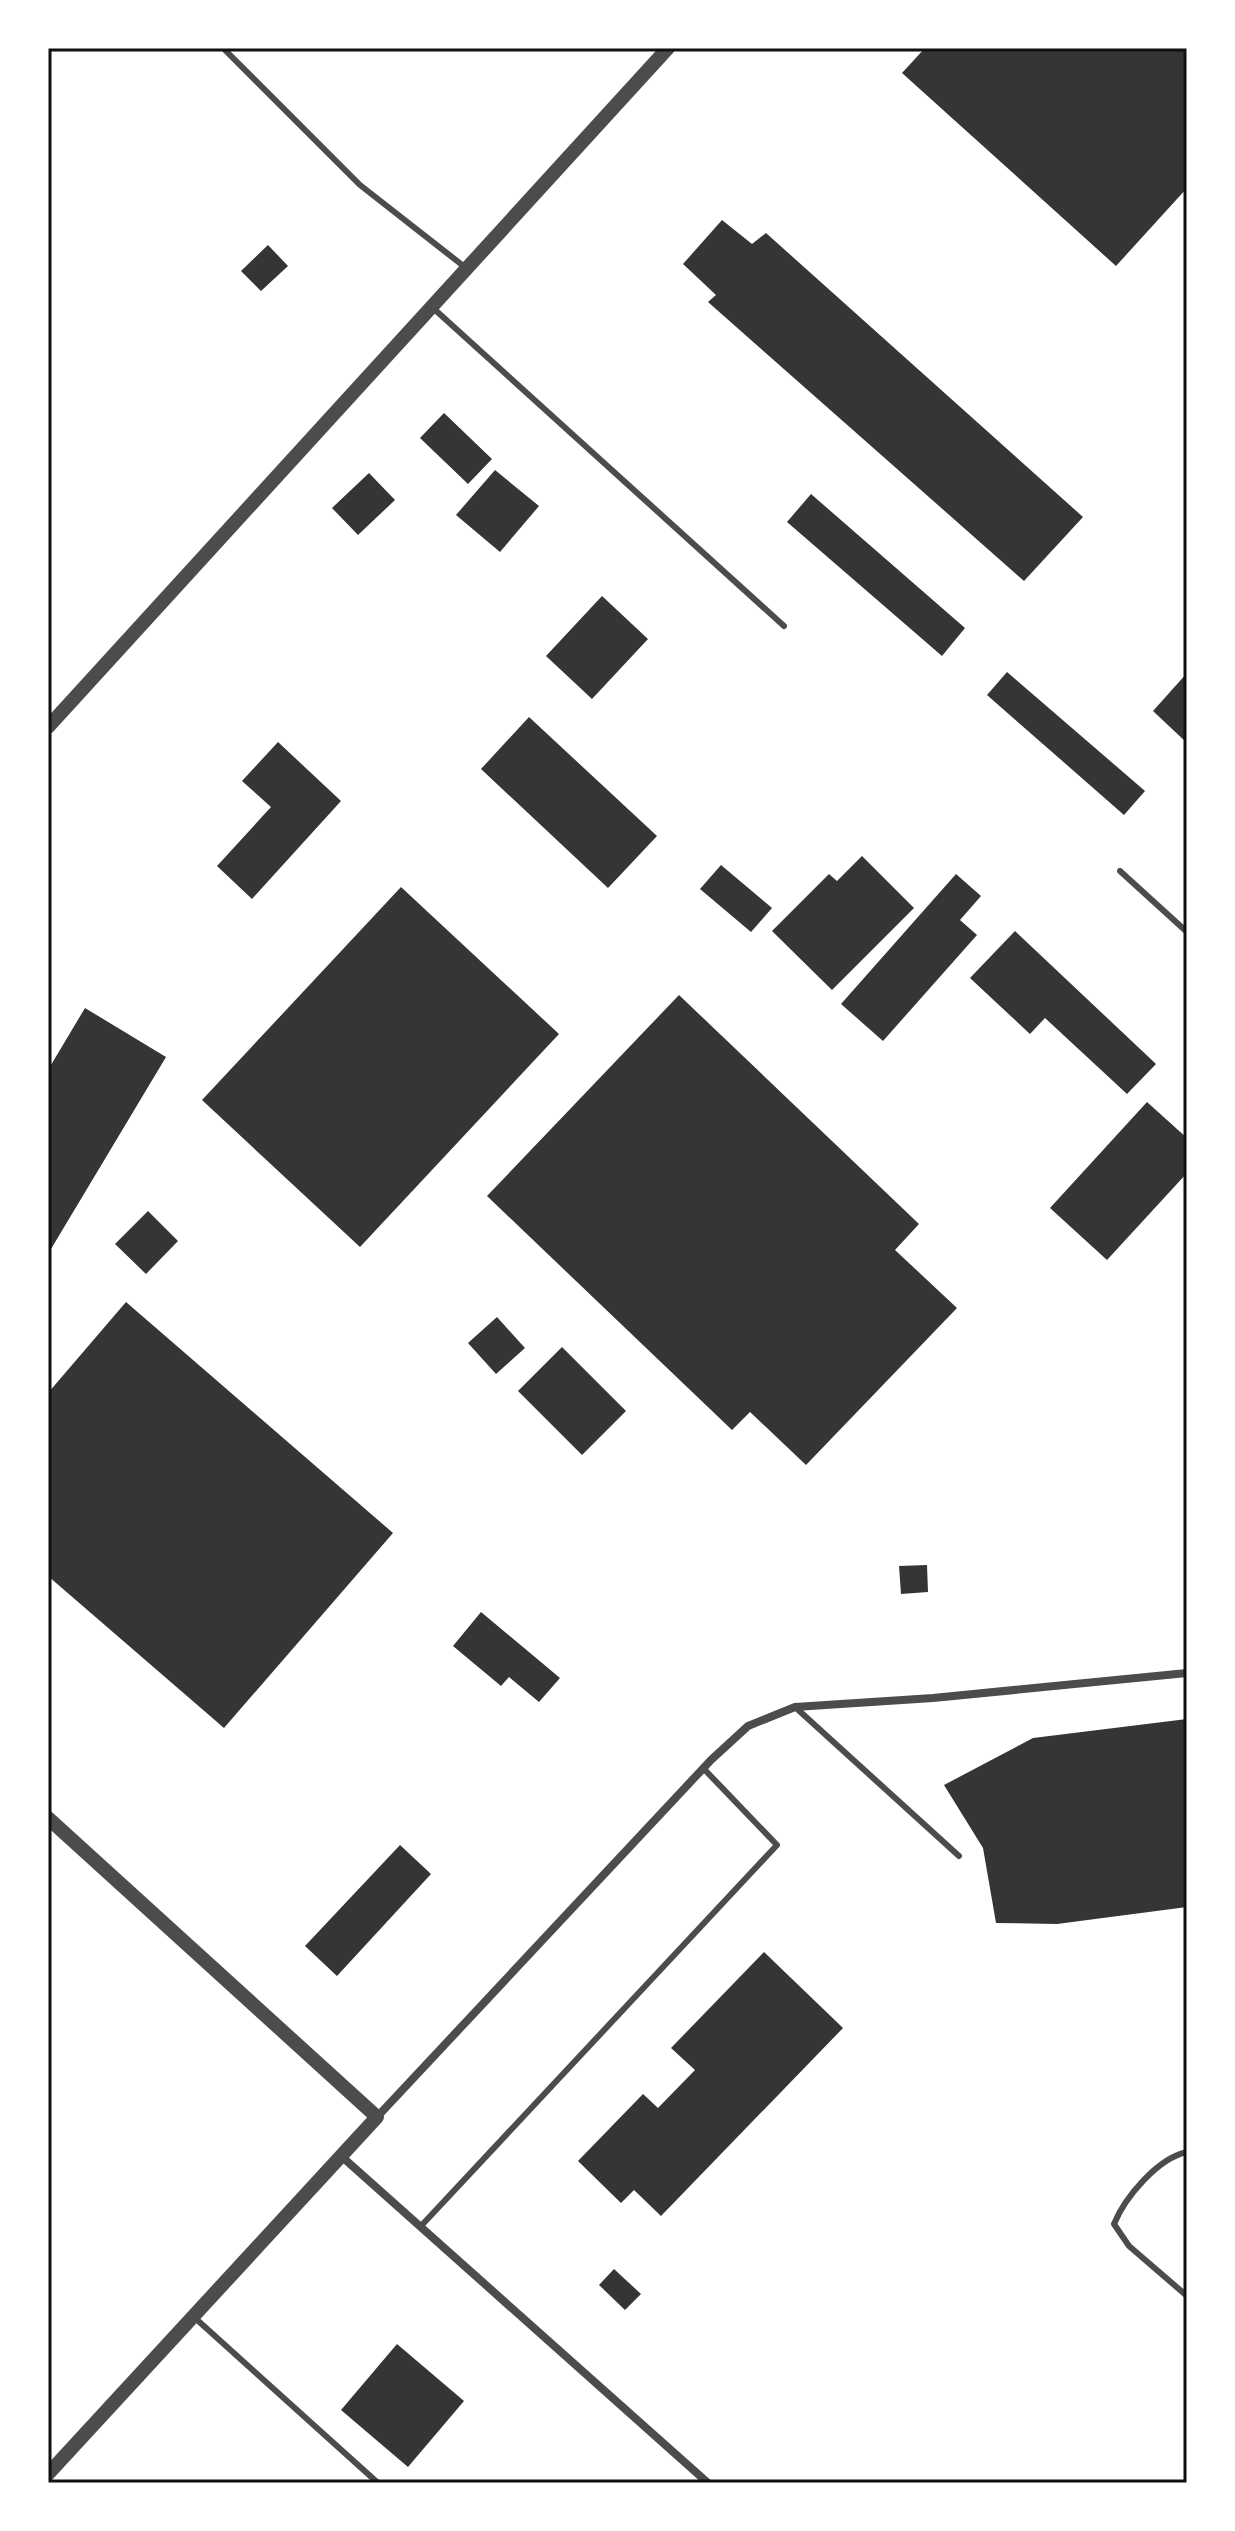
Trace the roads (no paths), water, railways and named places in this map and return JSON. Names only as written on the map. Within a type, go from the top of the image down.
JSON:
[{"type":"street","points":[[48,727],[668,48]]},
{"type":"street","points":[[48,2474],[340,2155],[748,1726],[795,1707],[933,1698],[1187,1673]]},
{"type":"street","points":[[48,1818],[377,2117]]},
{"type":"street","points":[[340,2155],[708,2483]]},
{"type":"lane","points":[[223,48],[360,185],[468,270]]},
{"type":"lane","points":[[433,308],[784,626]]},
{"type":"lane","points":[[1120,871],[1187,932]]},
{"type":"lane","points":[[795,1707],[959,1856]]},
{"type":"lane","points":[[421,2226],[777,1845],[704,1769]]},
{"type":"lane","points":[[1187,2152],[1171,2156],[1121,2207],[1114,2224],[1129,2246],[1187,2296]]},
{"type":"lane","points":[[193,2315],[378,2483]]}]
